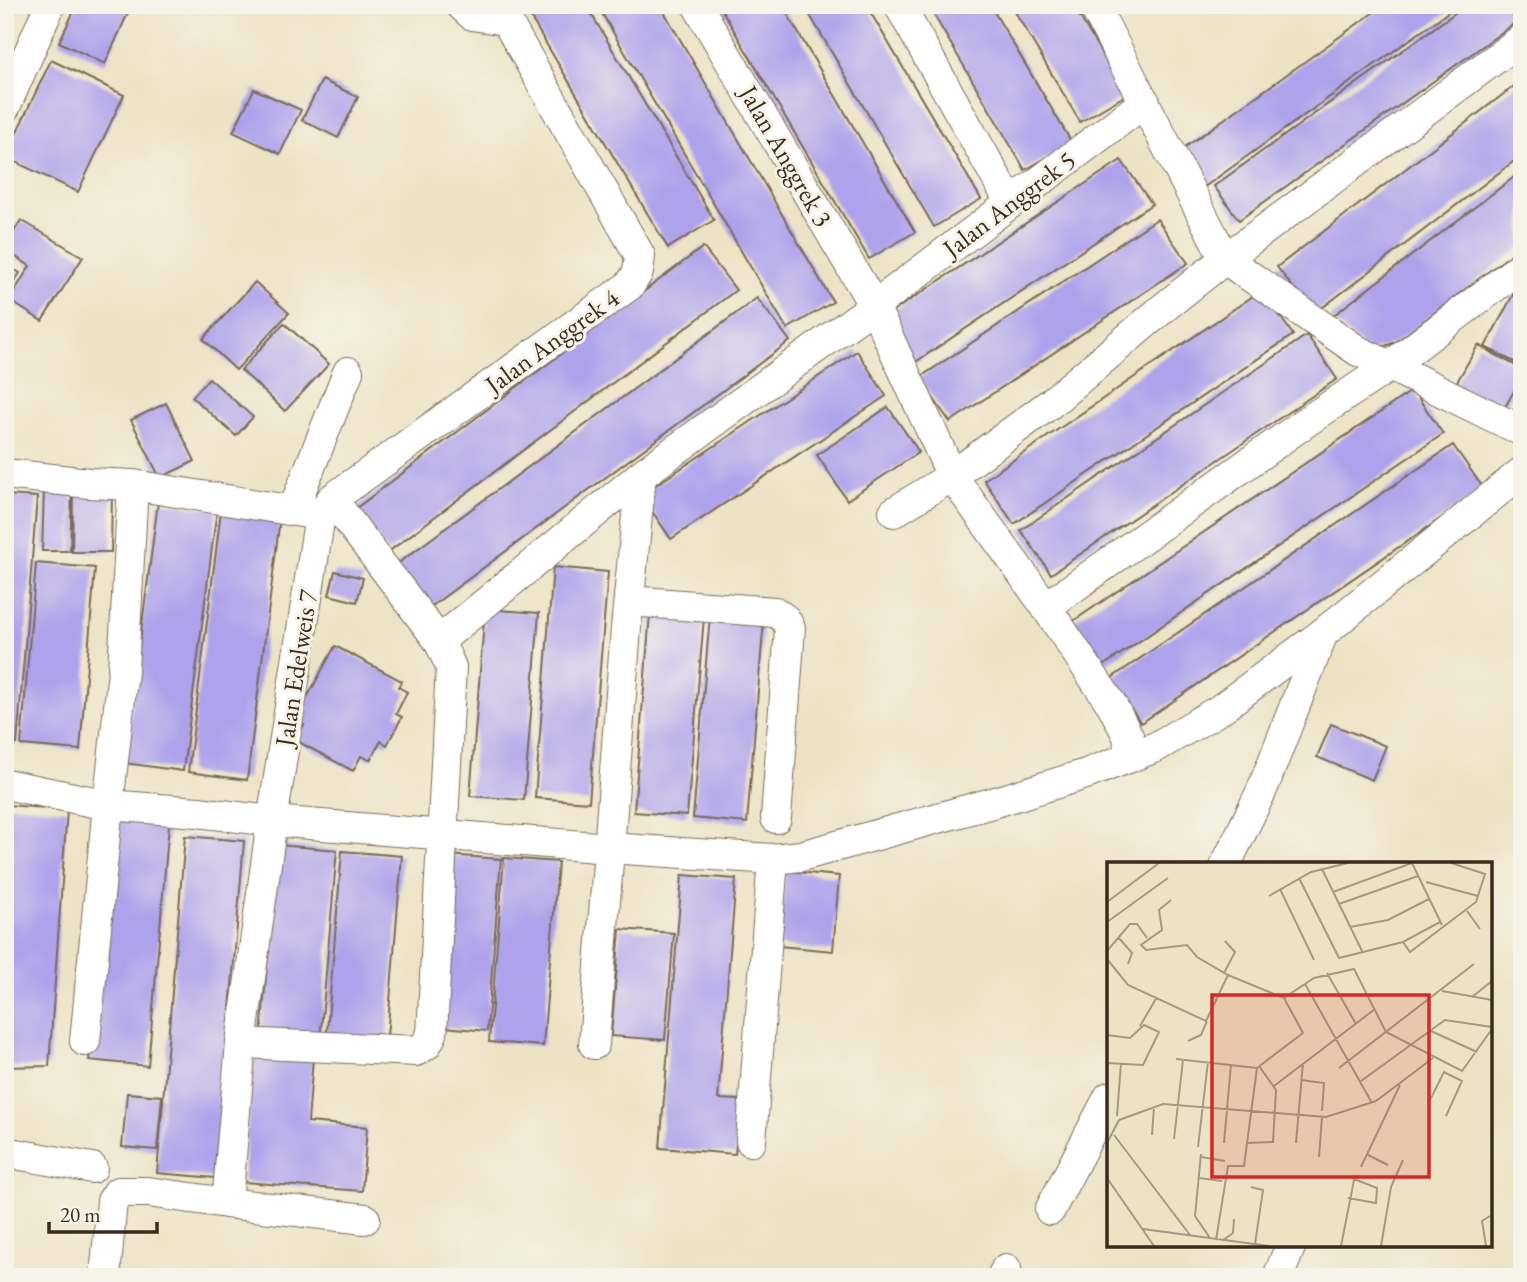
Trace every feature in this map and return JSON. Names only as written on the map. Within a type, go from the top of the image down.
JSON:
[{"type":"street","points":[[5,107],[50,5]]},
{"type":"street","points":[[461,5],[472,15],[512,13]]},
{"type":"street","name":"Jalan Anggrek 3","points":[[697,5],[874,306],[952,476],[1112,705],[1129,738],[1128,758]]},
{"type":"street","points":[[899,5],[1010,202]]},
{"type":"street","points":[[1094,5],[1225,259],[1357,351],[1522,431]]},
{"type":"street","name":"Jalan Anggrek 4","points":[[315,508],[630,285],[638,272],[640,256],[512,13]]},
{"type":"street","points":[[894,512],[952,476],[1051,403],[1225,259],[1522,39]]},
{"type":"street","name":"Jalan Anggrek 5","points":[[439,641],[641,475],[874,306],[1145,102]]},
{"type":"street","points":[[1046,607],[1306,422],[1390,366],[1522,266]]},
{"type":"street","name":"Jalan Edelweis 7","points":[[227,1203],[241,1043],[315,508],[348,372]]},
{"type":"street","points":[[5,784],[108,805],[272,821],[773,859],[801,856],[999,801],[1086,774],[1156,747],[1219,710],[1324,633],[1522,472]]},
{"type":"street","points":[[5,474],[133,485],[315,508],[439,641],[451,667],[432,1034],[426,1045],[416,1051],[241,1043]]},
{"type":"street","points":[[594,1044],[641,475]]},
{"type":"street","points":[[85,1041],[123,671],[133,485]]},
{"type":"street","points":[[629,601],[775,612],[785,619],[790,628],[776,818]]},
{"type":"street","points":[[1227,862],[1262,790],[1324,633]]},
{"type":"street","points":[[751,1141],[773,859]]},
{"type":"street","points":[[1050,1210],[1102,1127],[1107,1106]]},
{"type":"street","points":[[5,1152],[92,1168]]},
{"type":"street","points":[[105,1277],[112,1201],[118,1192],[148,1192],[365,1219]]},
{"type":"street","points":[[1278,1277],[1290,1247]]},
{"type":"building","points":[[77,5],[113,5],[128,13],[105,64],[59,42]]},
{"type":"building","points":[[543,5],[586,5],[714,220],[668,248],[531,18],[546,9]]},
{"type":"building","points":[[597,5],[660,5],[833,302],[787,329]]},
{"type":"building","points":[[719,5],[782,5],[915,232],[869,259]]},
{"type":"building","points":[[804,5],[866,5],[981,199],[934,227]]},
{"type":"building","points":[[928,5],[990,5],[1072,143],[1025,170]]},
{"type":"building","points":[[1011,5],[1073,5],[1126,95],[1080,122]]},
{"type":"building","points":[[1384,5],[1458,5],[1200,190],[1174,155]]},
{"type":"building","points":[[1466,5],[1522,5],[1522,18],[1239,220],[1214,186]]},
{"type":"building","points":[[51,60],[124,95],[78,192],[5,157]]},
{"type":"building","points":[[322,80],[358,97],[338,138],[302,120]]},
{"type":"building","points":[[1522,80],[1522,155],[1314,314],[1277,267]]},
{"type":"building","points":[[254,89],[301,110],[280,154],[233,132]]},
{"type":"building","points":[[1121,160],[1152,204],[914,363],[883,318]]},
{"type":"building","points":[[1522,171],[1522,246],[1396,342],[1369,352],[1330,318]]},
{"type":"building","points":[[1157,219],[1188,263],[950,422],[919,378]]},
{"type":"building","points":[[21,220],[83,257],[42,321],[9,300],[30,266],[5,250]]},
{"type":"building","points":[[703,247],[736,290],[388,552],[355,509]]},
{"type":"building","points":[[5,264],[20,273],[5,295]]},
{"type":"building","points":[[1522,278],[1522,366],[1485,347]]},
{"type":"building","points":[[255,282],[289,313],[236,370],[203,339]]},
{"type":"building","points":[[1262,290],[1293,335],[1014,524],[984,480]]},
{"type":"building","points":[[757,298],[790,341],[425,611],[393,567]]},
{"type":"building","points":[[284,323],[329,364],[285,411],[241,370]]},
{"type":"building","points":[[1307,335],[1337,379],[1051,574],[1021,530]]},
{"type":"building","points":[[1478,345],[1522,369],[1522,376],[1502,413],[1454,387]]},
{"type":"building","points":[[857,351],[886,396],[671,539],[641,495]]},
{"type":"building","points":[[209,378],[253,417],[236,436],[192,397]]},
{"type":"building","points":[[1413,390],[1443,434],[1100,668],[1069,624]]},
{"type":"building","points":[[166,403],[195,461],[160,478],[131,420]]},
{"type":"building","points":[[888,407],[919,452],[847,500],[817,455]]},
{"type":"building","points":[[1453,445],[1484,489],[1141,723],[1110,679]]},
{"type":"building","points":[[44,491],[72,493],[70,551],[42,551]]},
{"type":"building","points":[[73,493],[112,493],[111,552],[72,552]]},
{"type":"building","points":[[5,495],[37,497],[17,744],[5,743]]},
{"type":"building","points":[[158,502],[217,509],[183,771],[124,763]]},
{"type":"building","points":[[221,511],[280,518],[247,780],[188,772]]},
{"type":"building","points":[[36,563],[95,568],[80,750],[21,745]]},
{"type":"building","points":[[553,567],[608,572],[589,802],[535,798]]},
{"type":"building","points":[[335,571],[363,578],[357,602],[329,595]]},
{"type":"building","points":[[485,609],[539,613],[524,800],[470,796]]},
{"type":"building","points":[[650,613],[704,618],[687,816],[634,812]]},
{"type":"building","points":[[710,615],[764,619],[747,823],[693,818]]},
{"type":"building","points":[[335,646],[402,681],[398,687],[407,692],[396,714],[402,717],[387,745],[381,741],[370,760],[361,756],[353,771],[295,740],[304,725],[295,720]]},
{"type":"building","points":[[1331,724],[1386,746],[1372,780],[1317,757]]},
{"type":"building","points":[[8,805],[67,810],[49,1066],[5,1067],[5,839]]},
{"type":"building","points":[[110,818],[169,824],[148,1066],[89,1060]]},
{"type":"building","points":[[185,836],[244,841],[216,1178],[157,1173]]},
{"type":"building","points":[[277,845],[337,850],[320,1041],[261,1036]]},
{"type":"building","points":[[342,851],[402,856],[386,1049],[326,1044]]},
{"type":"building","points":[[447,855],[501,859],[487,1031],[433,1026]]},
{"type":"building","points":[[504,858],[558,862],[543,1046],[489,1042]]},
{"type":"building","points":[[785,871],[839,876],[833,951],[779,946]]},
{"type":"building","points":[[682,875],[736,879],[718,1099],[740,1100],[735,1154],[660,1148]]},
{"type":"building","points":[[620,929],[674,933],[665,1040],[611,1036]]},
{"type":"building","points":[[254,1053],[313,1058],[308,1122],[367,1127],[362,1191],[243,1182]]},
{"type":"building","points":[[127,1093],[162,1096],[157,1150],[122,1147]]}]
